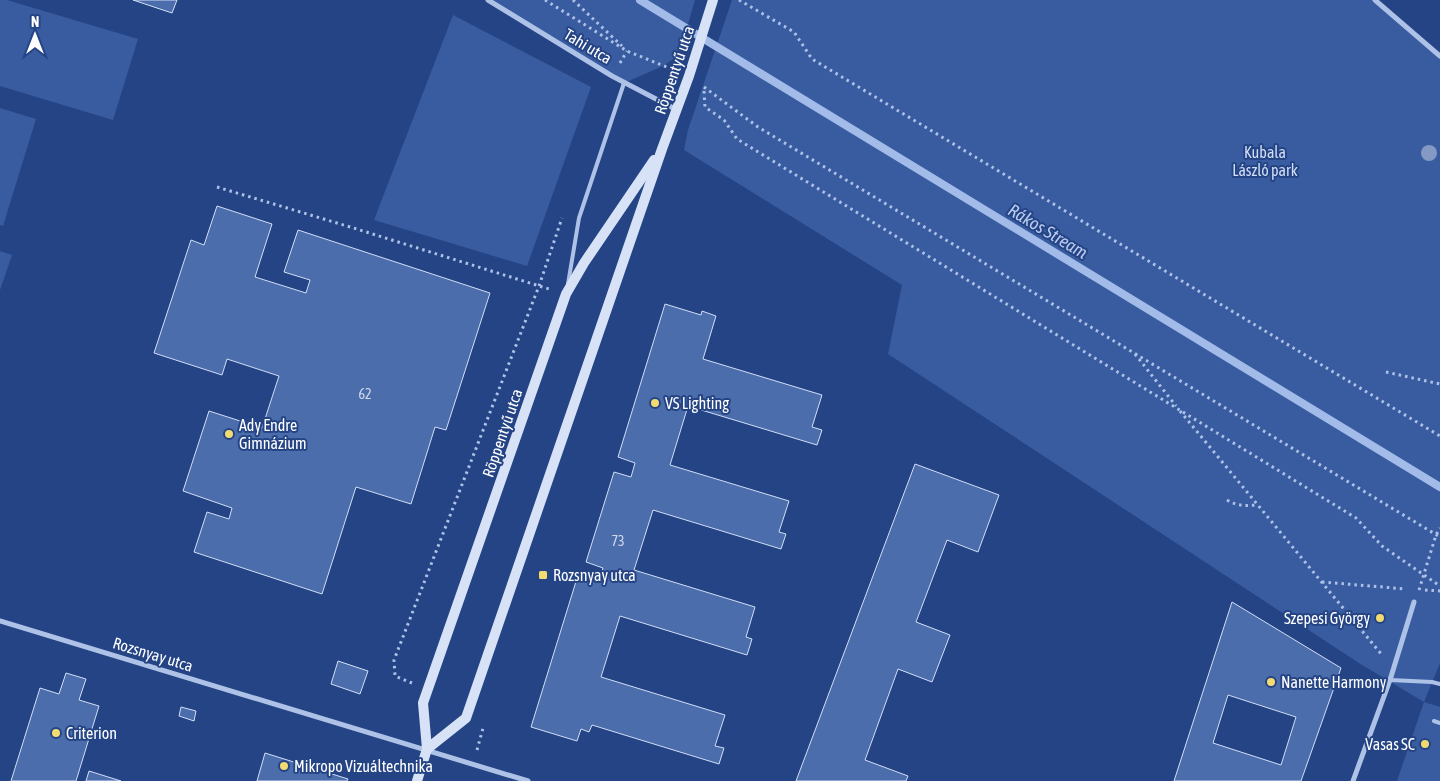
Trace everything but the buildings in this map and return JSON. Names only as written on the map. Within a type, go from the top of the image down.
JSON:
[{"type":"street","name":"Tahi utca","points":[[488,0],[624,83],[677,110]]},
{"type":"street","name":"Röppentyű utca","points":[[427,749],[466,718],[662,149],[690,76],[713,0]]},
{"type":"street","points":[[1375,0],[1440,56]]},
{"type":"street","name":"Röppentyű utca","points":[[417,781],[427,749],[423,703],[566,294],[584,263],[662,149]]},
{"type":"street","points":[[1353,781],[1390,680],[1414,602]]},
{"type":"street","name":"Rozsnyay utca","points":[[0,621],[528,781]]},
{"type":"lane","points":[[566,294],[579,218],[624,83]]},
{"type":"lane","points":[[1390,680],[1440,684]]},
{"type":"lane","points":[[1434,721],[1440,723]]},
{"type":"path","points":[[545,0],[627,50],[690,76]]},
{"type":"path","points":[[573,0],[627,50]]},
{"type":"path","points":[[739,0],[794,32],[812,59],[1440,436]]},
{"type":"path","points":[[612,76],[627,50]]},
{"type":"path","points":[[1438,536],[758,126],[704,86],[705,107],[724,120],[737,139],[1356,518],[1382,546],[1440,586]]},
{"type":"path","points":[[217,187],[566,294]]},
{"type":"path","points":[[395,676],[394,660],[539,286],[564,213]]},
{"type":"path","points":[[1133,352],[1205,445],[1258,505],[1394,668]]},
{"type":"path","points":[[1386,372],[1440,384]]},
{"type":"path","points":[[1227,500],[1242,506],[1258,505]]},
{"type":"path","points":[[1424,576],[1440,528]]},
{"type":"path","points":[[1322,582],[1409,589]]},
{"type":"path","points":[[1419,590],[1440,591]]},
{"type":"path","points":[[470,704],[482,716],[482,730],[473,764]]},
{"type":"green space","points":[[0,0],[7,0],[138,39],[113,120],[0,86]]},
{"type":"green space","points":[[488,0],[695,0],[679,55],[663,66],[624,83]]},
{"type":"green space","name":"Kubala László park","points":[[732,0],[1375,0],[1440,56],[1440,663],[1424,702],[1362,665],[888,354],[902,285],[684,150],[688,130]]},
{"type":"green space","points":[[453,15],[591,87],[527,266],[374,220]]},
{"type":"green space","points":[[0,108],[36,119],[3,226],[0,225]]},
{"type":"green space","points":[[0,251],[12,255],[0,290]]},
{"type":"green space","name":"Vasas SC","points":[[1424,702],[1440,707],[1440,781],[1397,781]]},
{"type":"waterway","name":"Rákos Stream","points":[[640,0],[1440,487]]},
{"type":"place","name":"VS Lighting","points":[[655,403]]},
{"type":"place","name":"Ady Endre Gimnázium","points":[[229,434]]},
{"type":"place","name":"Rozsnyay utca","points":[[543,575]]},
{"type":"place","name":"Szepesi György","points":[[1380,618]]},
{"type":"place","name":"Nanette Harmony","points":[[1271,682]]},
{"type":"place","name":"Criterion","points":[[56,733]]},
{"type":"place","name":"Vasas SC","points":[[1425,744]]},
{"type":"place","name":"Mikropo Vizuáltechnika","points":[[284,766]]}]
